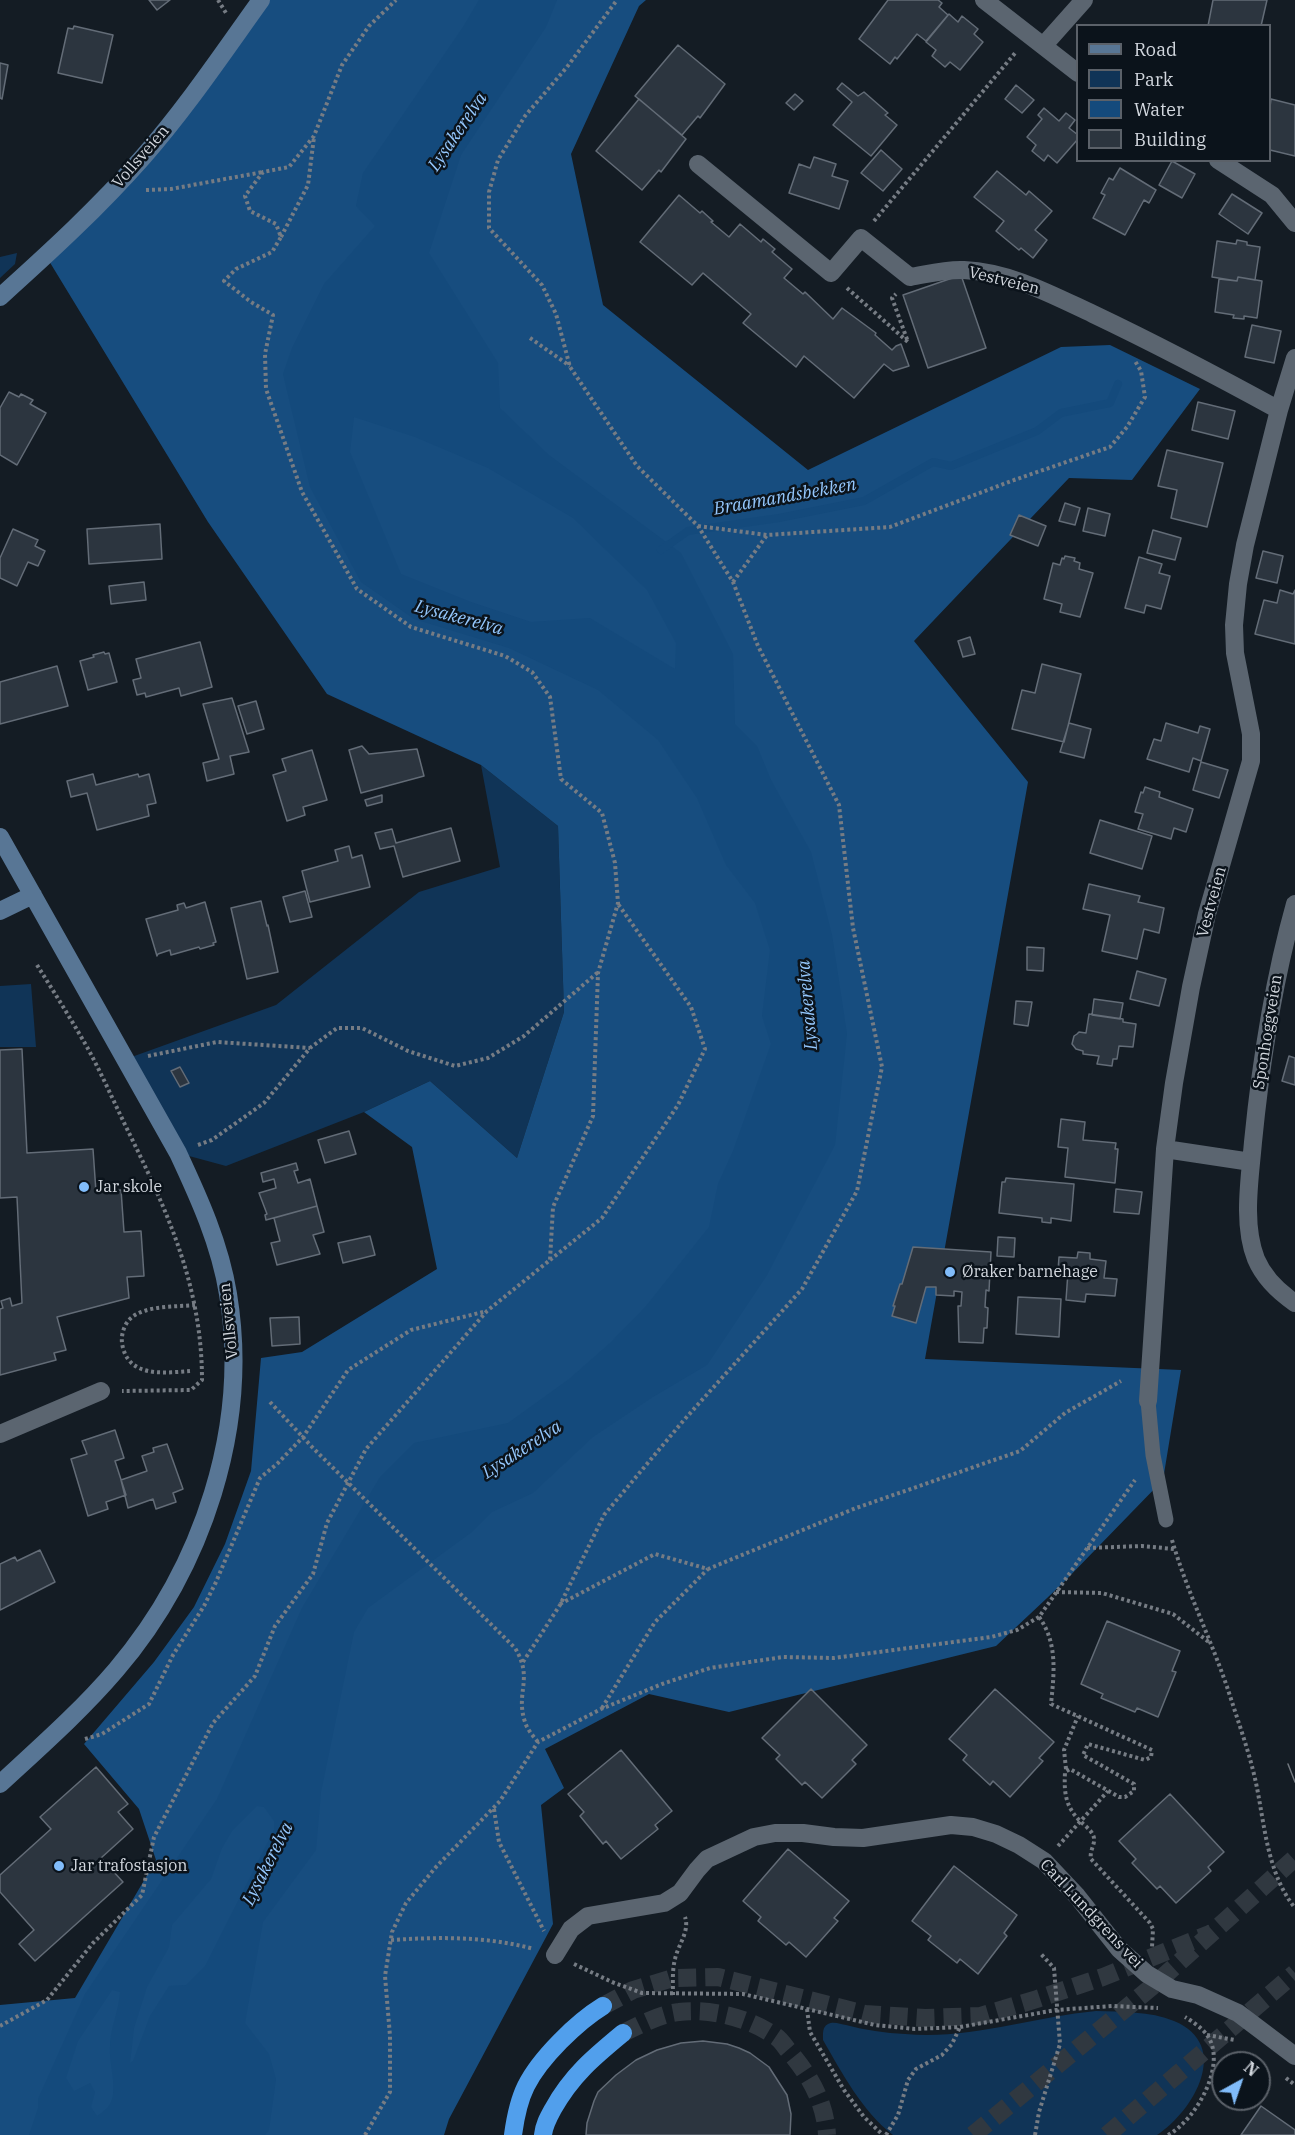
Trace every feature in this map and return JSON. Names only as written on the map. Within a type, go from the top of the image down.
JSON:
[{"type":"highway","points":[[513,2135],[526,2086],[552,2050],[585,2018],[603,2007]]},
{"type":"highway","points":[[543,2135],[544,2126],[565,2088],[588,2061],[623,2033]]},
{"type":"main road","name":"Vollsveien","points":[[0,297],[46,256],[112,191],[170,123],[261,0]]},
{"type":"main road","name":"Vollsveien","points":[[0,837],[126,1059],[178,1153],[196,1191],[217,1247],[228,1293],[233,1333],[233,1399],[224,1452],[207,1512],[177,1579],[139,1641],[117,1668],[57,1732],[0,1784]]},
{"type":"main road","points":[[0,911],[33,895]]},
{"type":"street","points":[[984,0],[1076,72]]},
{"type":"street","points":[[1036,41],[1084,0]]},
{"type":"street","points":[[1221,162],[1272,195],[1295,223]]},
{"type":"street","points":[[698,164],[831,273],[861,238],[910,278]]},
{"type":"street","name":"Vestveien","points":[[910,278],[947,270],[966,270],[1041,289],[1131,332],[1279,410]]},
{"type":"street","name":"Vestveien","points":[[1148,1401],[1165,1149],[1174,1083],[1207,914],[1251,761],[1251,734],[1235,653],[1234,625],[1238,584],[1245,545],[1279,410],[1295,358]]},
{"type":"street","name":"Sponhoggveien","points":[[1295,904],[1281,954],[1260,1075],[1249,1206],[1251,1237],[1256,1259],[1280,1293],[1295,1303]]},
{"type":"street","points":[[1165,1149],[1251,1162]]},
{"type":"street","points":[[0,1434],[100,1391]]},
{"type":"street","name":"Carl Lundgrens vei","points":[[675,1898],[707,1859],[754,1837],[776,1833],[803,1833],[863,1838],[951,1825],[973,1827],[1004,1837],[1044,1862],[1077,1896],[1119,1949],[1148,1974],[1172,1989],[1198,1995],[1238,2013],[1295,2056]]},
{"type":"street","points":[[555,1955],[571,1929],[588,1916],[664,1903],[675,1898]]},
{"type":"lane","points":[[1148,1401],[1153,1455],[1166,1520]]},
{"type":"path","points":[[396,0],[369,26],[342,65],[314,136],[308,185],[272,252],[236,269],[224,280],[251,302],[273,315],[265,354],[266,389],[302,492],[357,589],[411,627],[505,656],[532,672],[550,697],[561,779],[602,813],[615,863],[618,903],[598,973],[593,1116],[553,1206],[550,1260]]},
{"type":"path","points":[[538,1742],[525,1724],[522,1701],[525,1680],[524,1662],[560,1605],[604,1515],[684,1420],[802,1289],[857,1191],[882,1067],[853,928],[838,805],[758,646],[733,582],[698,526],[637,466],[570,367],[556,314],[542,285],[489,228],[489,192],[498,160],[525,116],[567,67],[617,0]]},
{"type":"path","points":[[861,238],[1036,41]]},
{"type":"path","points":[[112,191],[171,189],[289,167],[314,136]]},
{"type":"path","points":[[263,172],[245,196],[249,211],[276,224],[281,237]]},
{"type":"path","points":[[831,273],[908,342],[892,298],[910,278]]},
{"type":"path","points":[[698,526],[767,535],[890,527],[1110,447],[1127,427],[1145,398],[1141,371],[1130,353],[1131,332]]},
{"type":"path","points":[[530,338],[570,367]]},
{"type":"path","points":[[733,582],[767,535]]},
{"type":"path","points":[[0,2026],[47,2000],[93,1943],[142,1895],[154,1837],[213,1723],[255,1676],[275,1626],[313,1574],[327,1523],[366,1449],[487,1311],[602,1218],[678,1105],[705,1049],[691,1007],[618,903]]},
{"type":"path","points":[[37,965],[87,1048],[162,1201],[184,1257],[202,1346],[202,1380],[191,1390],[100,1391]]},
{"type":"path","points":[[178,1153],[212,1140],[264,1103],[310,1048],[337,1028],[362,1028],[408,1051],[455,1066],[488,1058],[524,1036],[598,973]]},
{"type":"path","points":[[126,1059],[218,1042],[310,1048]]},
{"type":"path","points":[[190,1371],[162,1373],[136,1368],[124,1355],[121,1335],[130,1318],[145,1311],[195,1305]]},
{"type":"path","points":[[57,1732],[73,1742],[102,1734],[149,1704],[173,1655],[204,1606],[216,1582],[260,1478],[303,1437],[348,1370],[411,1330],[487,1311]]},
{"type":"path","points":[[601,1709],[655,1622],[708,1569],[856,1509],[1020,1451],[1065,1413],[1121,1381]]},
{"type":"path","points":[[270,1402],[510,1645],[524,1662]]},
{"type":"path","points":[[365,2135],[390,2092],[390,2036],[385,1976],[392,1932],[406,1903],[436,1867],[500,1801],[538,1742],[601,1709],[662,1683],[710,1668],[783,1657],[834,1658],[991,1637],[1017,1630],[1039,1617],[1153,1455]]},
{"type":"path","points":[[1166,1520],[1174,1549],[1212,1645],[1255,1780],[1279,1884],[1295,1908]]},
{"type":"path","points":[[1087,1548],[1142,1546],[1174,1549]]},
{"type":"path","points":[[560,1605],[655,1554],[708,1569]]},
{"type":"path","points":[[1056,1592],[1102,1593],[1173,1614],[1212,1645]]},
{"type":"path","points":[[1039,1617],[1046,1626],[1055,1663],[1051,1704],[1152,1750],[1151,1757],[1145,1760],[1088,1744],[1083,1755],[1133,1782],[1134,1791],[1122,1798],[1070,1769],[1066,1769]]},
{"type":"path","points":[[1078,1716],[1064,1750],[1065,1800],[1094,1837],[1095,1843],[1090,1853],[1091,1859],[1152,1927],[1152,1951],[1148,1974]]},
{"type":"path","points":[[1056,1848],[1108,1791]]},
{"type":"path","points":[[494,1808],[499,1842],[555,1955]]},
{"type":"path","points":[[673,1995],[675,1960],[687,1923],[675,1898]]},
{"type":"path","points":[[391,1940],[452,1937],[515,1944],[555,1955],[612,1983],[642,1993],[743,1994],[875,2025],[915,2029],[960,2027],[1056,2010],[1112,2006],[1164,2008]]},
{"type":"path","points":[[1035,2135],[1039,2112],[1060,2044],[1054,1968],[1041,1954]]},
{"type":"path","points":[[807,2009],[810,2032],[844,2090],[864,2117],[885,2135],[898,2115],[908,2080],[916,2069],[942,2055],[952,2044],[960,2027]]},
{"type":"path","points":[[1168,2135],[1178,2130],[1197,2107],[1209,2084],[1215,2060],[1207,2035],[1186,2018],[1175,2013]]},
{"type":"green space","points":[[17,253],[15,264],[0,278],[0,257]]},
{"type":"green space","points":[[481,765],[558,826],[564,1012],[517,1158],[430,1081],[364,1112],[226,1166],[178,1153],[126,1059],[276,1005],[419,892],[500,867]]},
{"type":"green space","points":[[31,984],[36,1047],[0,1047],[0,986]]},
{"type":"green space","points":[[1096,2011],[1155,2015],[1174,2021],[1191,2032],[1201,2046],[1204,2061],[1201,2078],[1194,2095],[1171,2124],[1157,2135],[893,2135],[862,2103],[823,2040],[825,2027],[832,2023],[898,2034],[953,2034]]},
{"type":"shaded area","points":[[261,0],[646,0],[639,6],[571,154],[603,305],[808,470],[1061,347],[1110,345],[1200,389],[1132,480],[1069,478],[914,641],[1028,782],[925,1359],[1181,1370],[1163,1480],[1063,1583],[996,1646],[729,1712],[649,1694],[545,1749],[564,1788],[541,1805],[553,1924],[449,2119],[444,2135],[0,2135],[0,2005],[75,1998],[156,1860],[139,1809],[84,1744],[154,1662],[194,1607],[225,1544],[251,1471],[261,1358],[302,1352],[437,1269],[412,1147],[364,1112],[430,1081],[517,1158],[564,1012],[558,826],[481,765],[327,694],[208,522],[46,256],[170,123]]},
{"type":"water","name":"Lysakerelva","points":[[479,0],[557,0],[546,27],[461,155],[429,253],[498,363],[500,408],[549,455],[681,553],[733,654],[735,724],[757,746],[771,780],[811,852],[832,935],[847,1034],[835,1145],[767,1275],[707,1365],[593,1437],[533,1493],[492,1512],[472,1532],[368,1608],[354,1632],[321,1792],[316,1850],[263,1922],[245,2023],[269,2054],[276,2079],[269,2130],[265,2135],[29,2135],[38,2108],[38,2099],[85,1994],[217,1799],[302,1608],[380,1477],[414,1443],[508,1423],[569,1379],[610,1343],[646,1306],[709,1227],[718,1184],[733,1151],[771,1044],[762,1016],[770,950],[755,903],[726,865],[697,798],[658,740],[598,690],[509,648],[414,619],[361,582],[310,487],[283,374],[292,348],[324,284],[375,226],[356,206],[363,173]],"holes":[[[354,417],[415,437],[488,468],[573,518],[647,590],[676,643],[675,669],[590,618],[531,622],[471,602],[401,574],[350,452]],[[257,1806],[264,1807],[274,1821],[274,1830],[205,1966],[186,1985],[169,1986],[150,2016],[133,2061],[130,2063],[134,2028],[147,1987],[169,1947],[172,1925],[211,1879],[222,1848],[232,1831]],[[112,1990],[120,1992],[110,2040],[112,2098],[108,2107],[97,2116],[91,2107],[95,2092],[90,2083],[74,2091],[66,2078],[78,2041]]]},
{"type":"building","points":[[149,0],[170,0],[157,10]]},
{"type":"building","points":[[888,0],[938,0],[942,3],[939,7],[948,15],[926,41],[917,34],[897,59],[895,57],[890,64],[859,39]]},
{"type":"building","points":[[1213,0],[1267,0],[1261,24],[1208,24]]},
{"type":"building","points":[[949,14],[958,22],[962,16],[978,29],[974,34],[983,42],[960,70],[950,62],[945,67],[932,56],[936,50],[926,42]]},
{"type":"building","points":[[74,26],[113,35],[102,83],[58,73],[68,28],[73,29]]},
{"type":"building","points":[[678,45],[725,84],[700,118],[698,116],[682,135],[635,96]]},
{"type":"building","points":[[0,63],[8,65],[2,99],[0,98]]},
{"type":"building","points":[[842,83],[858,96],[864,92],[888,113],[885,115],[897,125],[871,156],[833,125],[852,102],[837,89]]},
{"type":"building","points":[[1016,85],[1034,100],[1022,113],[1005,99]]},
{"type":"building","points":[[795,94],[803,101],[794,110],[786,103]]},
{"type":"building","points":[[639,99],[686,139],[661,172],[659,170],[642,190],[596,151]]},
{"type":"building","points":[[1271,99],[1295,105],[1295,156],[1271,150]]},
{"type":"building","points":[[1044,108],[1059,121],[1066,113],[1075,120],[1069,128],[1076,133],[1076,141],[1057,163],[1048,155],[1044,161],[1032,151],[1036,145],[1027,137],[1042,119],[1038,115]]},
{"type":"building","points":[[881,150],[902,169],[883,191],[861,173]]},
{"type":"building","points":[[814,157],[836,164],[832,176],[848,181],[839,209],[789,193],[799,164],[810,168]]},
{"type":"building","points":[[1171,162],[1195,174],[1182,198],[1159,185]]},
{"type":"building","points":[[1120,168],[1156,190],[1149,203],[1144,200],[1125,235],[1093,218],[1105,195],[1101,193],[1109,178],[1113,180]]},
{"type":"building","points":[[997,171],[1026,195],[1029,191],[1052,211],[1035,230],[1047,240],[1033,258],[996,231],[1004,221],[974,197]]},
{"type":"building","points":[[1232,194],[1262,213],[1248,234],[1219,214]]},
{"type":"building","points":[[679,195],[700,213],[702,211],[729,237],[740,224],[761,242],[763,239],[775,249],[772,252],[792,269],[784,278],[803,294],[805,292],[833,319],[842,308],[876,333],[875,335],[892,350],[901,344],[909,366],[893,371],[884,364],[854,398],[804,356],[796,367],[743,323],[751,314],[703,273],[692,285],[640,242]]},
{"type":"building","points":[[1237,240],[1247,242],[1247,245],[1260,247],[1255,280],[1238,277],[1237,281],[1212,277],[1217,241],[1236,244]]},
{"type":"building","points":[[961,275],[986,348],[928,368],[903,295]]},
{"type":"building","points":[[1238,277],[1262,281],[1257,318],[1244,316],[1244,319],[1233,318],[1234,315],[1215,312],[1219,279],[1237,281]]},
{"type":"building","points":[[1252,325],[1281,331],[1274,363],[1245,357]]},
{"type":"building","points":[[9,392],[19,397],[21,394],[33,400],[30,404],[46,413],[17,465],[0,455],[0,408]]},
{"type":"building","points":[[1198,402],[1235,411],[1228,439],[1192,430]]},
{"type":"building","points":[[1167,450],[1223,463],[1207,527],[1171,518],[1177,490],[1158,486]]},
{"type":"building","points":[[1065,503],[1080,508],[1075,525],[1059,521]]},
{"type":"building","points":[[1088,508],[1110,514],[1105,536],[1083,531]]},
{"type":"building","points":[[1019,515],[1046,526],[1038,546],[1010,535]]},
{"type":"building","points":[[160,524],[162,559],[89,564],[87,529]]},
{"type":"building","points":[[13,529],[38,540],[35,546],[45,551],[38,566],[28,562],[17,586],[0,578],[0,558]]},
{"type":"building","points":[[1153,530],[1181,538],[1175,560],[1147,553]]},
{"type":"building","points":[[1263,551],[1283,556],[1277,583],[1256,578]]},
{"type":"building","points":[[1065,556],[1075,558],[1074,561],[1080,563],[1079,569],[1093,573],[1080,617],[1060,612],[1062,604],[1044,599],[1053,563],[1060,565]]},
{"type":"building","points":[[1139,557],[1162,564],[1159,573],[1170,576],[1161,609],[1146,605],[1144,613],[1125,608]]},
{"type":"building","points":[[144,582],[146,600],[111,604],[109,586]]},
{"type":"building","points":[[1280,590],[1293,594],[1295,590],[1295,644],[1255,634],[1264,600],[1277,603]]},
{"type":"building","points":[[970,637],[975,654],[963,657],[958,641]]},
{"type":"building","points":[[200,642],[212,687],[181,696],[179,688],[146,697],[145,693],[137,695],[133,680],[141,678],[136,659]]},
{"type":"building","points":[[104,652],[109,653],[117,682],[88,690],[80,661]]},
{"type":"building","points":[[1042,664],[1081,674],[1064,742],[1012,729],[1022,690],[1035,693]]},
{"type":"building","points":[[57,666],[68,706],[0,724],[0,682]]},
{"type":"building","points":[[232,698],[249,752],[230,756],[234,774],[207,781],[203,763],[219,759],[203,704]]},
{"type":"building","points":[[256,701],[264,729],[247,734],[238,706]]},
{"type":"building","points":[[1069,723],[1091,729],[1084,758],[1060,752]]},
{"type":"building","points":[[1166,723],[1198,733],[1200,726],[1210,729],[1201,761],[1193,758],[1189,772],[1147,759],[1154,739],[1161,741]]},
{"type":"building","points":[[362,746],[369,754],[417,749],[424,776],[361,793],[349,750]]},
{"type":"building","points":[[312,750],[327,800],[303,807],[305,815],[287,821],[273,775],[286,771],[282,759]]},
{"type":"building","points":[[1201,762],[1228,770],[1219,798],[1193,790]]},
{"type":"building","points":[[93,774],[96,785],[138,774],[139,777],[149,774],[156,803],[147,805],[149,816],[97,830],[87,793],[71,797],[67,781]]},
{"type":"building","points":[[1145,787],[1160,792],[1159,797],[1193,809],[1186,832],[1174,828],[1171,839],[1138,829],[1143,814],[1135,812],[1141,792],[1143,793]]},
{"type":"building","points":[[382,795],[382,802],[367,806],[365,800]]},
{"type":"building","points":[[1100,820],[1152,836],[1142,869],[1090,853]]},
{"type":"building","points":[[451,828],[460,861],[403,877],[394,846],[380,849],[375,833],[392,829],[396,843]]},
{"type":"building","points":[[349,846],[352,858],[362,855],[370,887],[310,902],[302,871],[338,861],[335,850]]},
{"type":"building","points":[[1089,884],[1140,896],[1138,902],[1164,908],[1159,933],[1144,929],[1137,959],[1102,951],[1110,915],[1083,909]]},
{"type":"building","points":[[305,891],[312,917],[290,922],[283,897]]},
{"type":"building","points":[[261,901],[278,972],[247,979],[231,908]]},
{"type":"building","points":[[205,902],[216,942],[213,943],[214,945],[171,955],[170,950],[157,956],[146,919],[178,910],[177,905],[184,903],[186,908]]},
{"type":"building","points":[[1027,947],[1044,948],[1043,971],[1027,970]]},
{"type":"building","points":[[1137,971],[1166,979],[1159,1006],[1130,999]]},
{"type":"building","points":[[1094,999],[1123,1003],[1120,1019],[1092,1015]]},
{"type":"building","points":[[1016,1001],[1032,1002],[1028,1026],[1014,1024]]},
{"type":"building","points":[[1089,1014],[1123,1019],[1123,1022],[1136,1024],[1133,1047],[1119,1046],[1117,1059],[1113,1059],[1112,1066],[1097,1064],[1099,1056],[1083,1054],[1083,1051],[1076,1049],[1072,1044],[1074,1036],[1079,1032],[1086,1033]]},
{"type":"building","points":[[22,1049],[27,1153],[93,1149],[96,1192],[121,1190],[124,1232],[141,1231],[144,1276],[127,1277],[129,1298],[57,1317],[66,1350],[54,1353],[56,1360],[0,1375],[0,1309],[3,1308],[1,1301],[10,1298],[12,1306],[22,1303],[17,1197],[0,1198],[0,1050]]},
{"type":"building","points":[[1289,1056],[1295,1058],[1295,1085],[1282,1081]]},
{"type":"building","points":[[180,1067],[189,1083],[180,1087],[171,1071]]},
{"type":"building","points":[[1061,1119],[1085,1122],[1083,1140],[1116,1143],[1115,1149],[1118,1149],[1115,1183],[1065,1177],[1068,1148],[1058,1147]]},
{"type":"building","points":[[349,1131],[356,1154],[325,1163],[318,1140]]},
{"type":"building","points":[[296,1163],[298,1170],[294,1171],[298,1183],[310,1179],[317,1206],[266,1220],[265,1215],[267,1214],[259,1193],[276,1188],[274,1179],[263,1182],[261,1173]]},
{"type":"building","points":[[1006,1178],[1074,1184],[1071,1221],[1051,1218],[1051,1223],[1042,1222],[1042,1218],[999,1213],[1002,1182],[1005,1182]]},
{"type":"building","points":[[1116,1189],[1142,1192],[1139,1214],[1114,1212]]},
{"type":"building","points":[[317,1206],[324,1232],[313,1235],[320,1254],[277,1265],[271,1243],[280,1241],[274,1218]]},
{"type":"building","points":[[370,1236],[375,1255],[343,1263],[338,1243]]},
{"type":"building","points":[[998,1237],[1015,1238],[1014,1257],[997,1256]]},
{"type":"building","points":[[913,1247],[991,1252],[989,1291],[986,1290],[985,1307],[988,1308],[987,1328],[984,1328],[983,1343],[959,1342],[958,1306],[961,1306],[962,1292],[954,1291],[954,1296],[936,1295],[936,1287],[926,1287],[916,1323],[892,1316],[895,1306],[893,1306]]},
{"type":"building","points":[[1078,1252],[1090,1253],[1090,1259],[1106,1261],[1104,1278],[1117,1279],[1115,1296],[1086,1294],[1085,1302],[1066,1300],[1068,1272],[1058,1271],[1059,1257],[1077,1258]]},
{"type":"building","points":[[1018,1297],[1061,1299],[1059,1337],[1016,1334]]},
{"type":"building","points":[[299,1317],[300,1344],[272,1346],[270,1318]]},
{"type":"building","points":[[115,1430],[124,1458],[115,1461],[126,1495],[106,1502],[108,1509],[88,1516],[71,1459],[87,1454],[82,1441]]},
{"type":"building","points":[[167,1444],[183,1489],[173,1493],[176,1502],[156,1509],[153,1499],[128,1508],[121,1480],[147,1471],[142,1456],[154,1452],[153,1448]]},
{"type":"building","points":[[40,1550],[55,1582],[0,1610],[0,1564],[15,1557],[17,1561]]},
{"type":"building","points":[[1107,1621],[1180,1651],[1172,1671],[1176,1672],[1158,1717],[1137,1708],[1135,1712],[1101,1698],[1103,1694],[1081,1684]]},
{"type":"building","points":[[811,1689],[867,1745],[852,1760],[856,1764],[822,1798],[805,1782],[802,1785],[776,1759],[780,1755],[762,1738]]},
{"type":"building","points":[[995,1689],[1054,1742],[1039,1758],[1043,1761],[1010,1797],[993,1781],[990,1785],[963,1760],[967,1755],[949,1739]]},
{"type":"building","points":[[621,1750],[672,1811],[655,1825],[658,1829],[621,1859],[606,1841],[603,1844],[580,1816],[584,1812],[568,1794]]},
{"type":"building","name":"Jar trafostasjon","points":[[96,1767],[128,1804],[118,1812],[133,1829],[101,1858],[123,1882],[35,1961],[19,1944],[34,1930],[0,1892],[0,1875],[51,1829],[40,1817]]},
{"type":"building","points":[[1170,1794],[1224,1852],[1208,1867],[1211,1871],[1176,1903],[1160,1886],[1157,1889],[1132,1863],[1136,1859],[1119,1841]]},
{"type":"building","points":[[788,1849],[849,1901],[834,1918],[838,1921],[806,1957],[789,1942],[786,1945],[758,1921],[761,1917],[743,1901]]},
{"type":"building","points":[[954,1866],[1017,1915],[1004,1933],[1007,1936],[978,1974],[960,1959],[957,1963],[928,1940],[931,1936],[912,1921]]},
{"type":"building","points":[[703,2041],[739,2048],[769,2067],[787,2095],[791,2114],[790,2135],[586,2135],[587,2123],[598,2092],[616,2075],[636,2060],[657,2050],[681,2043]]},
{"type":"building","points":[[1258,2111],[1268,2111],[1295,2130],[1295,2135],[1241,2135]]},
{"type":"waterway","name":"Braamandsbekken","points":[[661,550],[688,531],[779,518],[864,501],[933,462],[951,466],[1037,431],[1061,413],[1110,403],[1118,384]]},
{"type":"tunnel","points":[[973,2135],[1154,1985],[1295,1858]]},
{"type":"tunnel","points":[[603,2006],[633,1990],[673,1978],[718,1977],[865,2014],[925,2018],[980,2016],[1103,1977],[1212,1933]]},
{"type":"tunnel","points":[[1107,2135],[1295,1973]]},
{"type":"tunnel","points":[[623,2033],[665,2015],[691,2011],[716,2013],[753,2024],[777,2037],[809,2078],[823,2111],[827,2135]]},
{"type":"tram line","points":[[1288,1764],[1295,1782]]},
{"type":"place","name":"Jar skole","points":[[84,1187]]},
{"type":"place","name":"Øraker barnehage","points":[[950,1272]]},
{"type":"place","name":"Jar trafostasjon","points":[[59,1866]]}]
